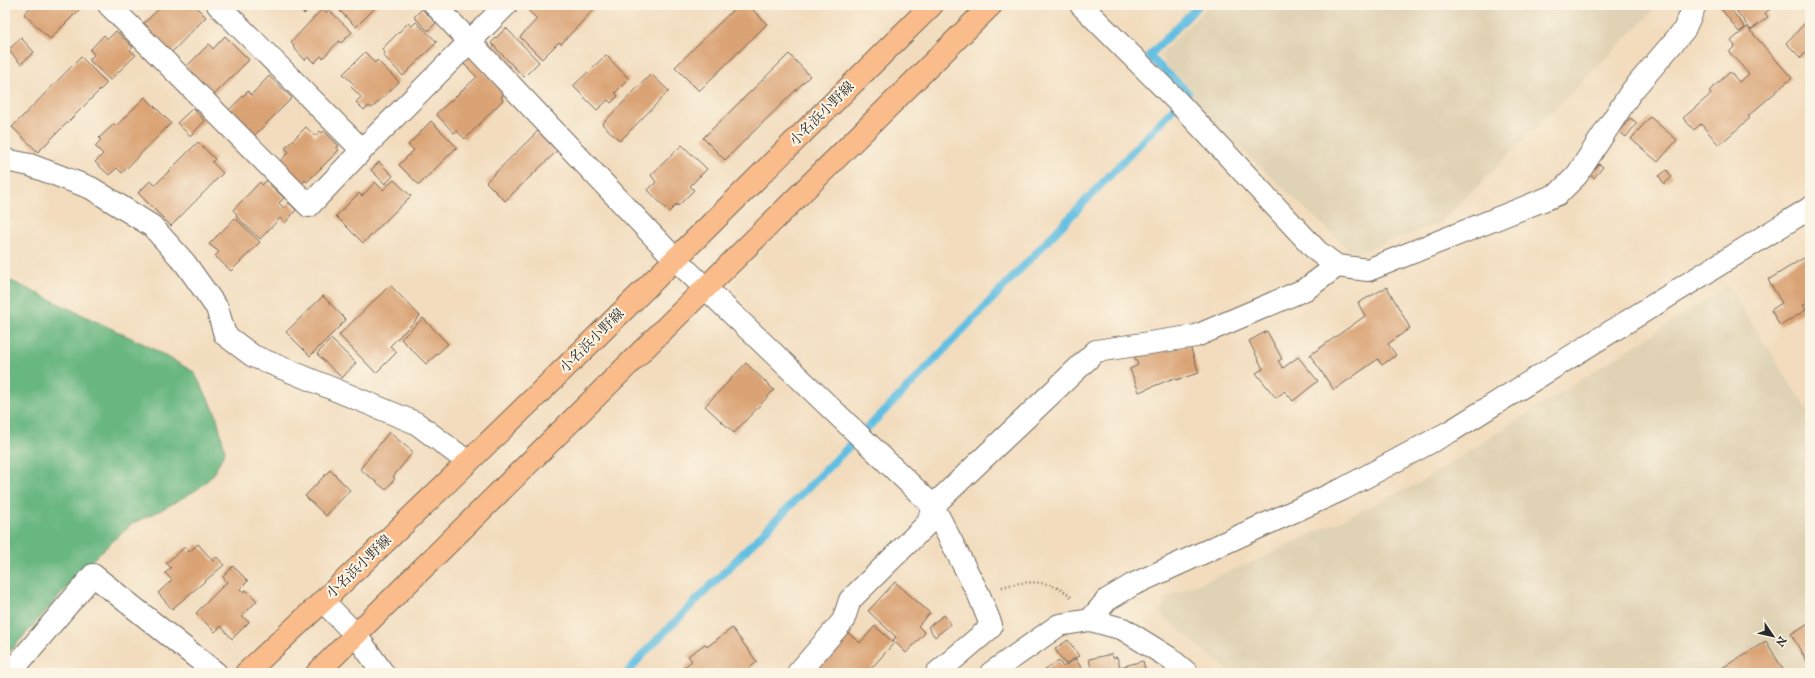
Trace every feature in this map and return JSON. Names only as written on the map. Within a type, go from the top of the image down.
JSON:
[{"type":"main road","name":"小名浜小野線","points":[[246,673],[323,602],[468,462],[932,5]]},
{"type":"main road","points":[[317,673],[991,5]]},
{"type":"street","points":[[109,5],[309,206],[362,150],[506,5]]},
{"type":"street","points":[[218,5],[362,150]]},
{"type":"street","points":[[435,5],[471,41],[675,259],[706,287],[933,506],[979,595],[991,625],[990,628],[937,673]]},
{"type":"street","points":[[1081,5],[1176,100],[1317,251],[1337,266],[1368,270],[1558,194],[1577,175],[1631,92],[1684,30],[1695,5]]},
{"type":"street","points":[[5,160],[30,165],[91,188],[152,226],[186,264],[217,308],[225,335],[254,356],[416,423],[468,462]]},
{"type":"street","points":[[1088,620],[1107,600],[1132,584],[1343,488],[1450,431],[1810,208]]},
{"type":"street","points":[[798,673],[843,621],[850,600],[928,523],[933,506],[1096,351],[1196,336],[1306,288],[1337,266]]},
{"type":"street","points":[[10,673],[93,575],[216,673]]},
{"type":"street","points":[[323,602],[356,635],[383,673]]},
{"type":"street","points":[[1004,669],[1059,625],[1088,620],[1123,629],[1168,657],[1186,673]]},
{"type":"path","points":[[979,595],[1019,582],[1040,582],[1057,586],[1071,597],[1088,620]]},
{"type":"shaded area","points":[[1210,5],[1659,5],[1440,223],[1354,254],[1195,106],[1160,55]]},
{"type":"shaded area","points":[[1728,286],[1810,414],[1810,673],[1230,673],[1160,613],[1167,597],[1259,559],[1419,483]]},
{"type":"green space","points":[[5,278],[148,346],[194,372],[216,414],[225,451],[213,475],[198,489],[161,510],[131,524],[87,565],[5,657]]},
{"type":"building","points":[[32,5],[84,5],[50,39],[24,14]]},
{"type":"building","points":[[163,5],[167,8],[170,5],[194,5],[206,17],[171,53],[146,29],[148,27],[144,23]]},
{"type":"building","points":[[294,5],[313,5],[304,14]]},
{"type":"building","points":[[334,5],[378,5],[356,27]]},
{"type":"building","points":[[530,5],[597,6],[561,44],[559,42],[542,59],[520,37],[537,19],[527,9]]},
{"type":"building","points":[[738,5],[748,5],[767,24],[699,91],[675,67]]},
{"type":"building","points":[[1728,5],[1745,28],[1739,32],[1719,6]]},
{"type":"building","points":[[1732,5],[1771,5],[1773,7],[1765,13],[1768,17],[1751,30]]},
{"type":"building","points":[[322,9],[326,13],[329,10],[352,32],[341,43],[339,41],[323,58],[321,56],[314,63],[308,57],[305,60],[293,47],[294,46],[291,42]]},
{"type":"building","points":[[422,9],[436,23],[428,31],[414,17]]},
{"type":"building","points":[[1810,13],[1810,51],[1808,50],[1801,58],[1786,43],[1808,20],[1805,18]]},
{"type":"building","points":[[416,22],[437,42],[403,76],[383,55],[385,53],[382,49],[408,23],[412,26]]},
{"type":"building","points":[[1747,27],[1792,78],[1748,116],[1750,118],[1719,145],[1701,124],[1694,130],[1683,118],[1711,94],[1709,91],[1730,72],[1739,82],[1749,74],[1729,52],[1735,46],[1731,41]]},
{"type":"building","points":[[506,28],[539,62],[524,77],[491,43]]},
{"type":"building","points":[[116,31],[133,47],[130,50],[136,55],[110,80],[89,60],[94,55],[90,50],[104,35],[108,39]]},
{"type":"building","points":[[225,36],[249,60],[213,96],[186,67],[209,44],[213,49]]},
{"type":"building","points":[[21,38],[34,52],[21,64],[8,50]]},
{"type":"building","points":[[365,52],[375,63],[377,60],[399,82],[372,108],[369,106],[364,110],[356,102],[361,97],[351,87],[354,84],[343,74]]},
{"type":"building","points":[[789,54],[810,76],[725,160],[703,138]]},
{"type":"building","points":[[606,55],[629,79],[615,93],[618,96],[611,103],[608,100],[597,110],[573,86]]},
{"type":"building","points":[[469,56],[504,93],[501,98],[503,100],[465,139],[457,131],[454,133],[436,114],[477,77],[463,63]]},
{"type":"building","points":[[81,57],[107,83],[38,152],[12,127]]},
{"type":"building","points":[[651,74],[669,91],[620,141],[602,124]]},
{"type":"building","points":[[269,76],[292,98],[253,137],[230,115],[233,113],[229,110],[248,91],[251,95]]},
{"type":"building","points":[[145,97],[171,123],[122,173],[117,168],[109,175],[95,162],[103,154],[95,146],[101,140],[99,138],[114,124],[116,126]]},
{"type":"building","points":[[193,108],[205,121],[190,136],[177,123]]},
{"type":"building","points":[[1650,117],[1677,140],[1658,162],[1631,139]]},
{"type":"building","points":[[1630,118],[1637,123],[1626,137],[1620,132]]},
{"type":"building","points":[[431,121],[457,147],[419,185],[399,165],[414,150],[408,145]]},
{"type":"building","points":[[306,127],[315,136],[320,131],[322,133],[324,131],[339,146],[336,148],[339,150],[307,182],[305,180],[301,185],[279,162],[289,152],[285,148]]},
{"type":"building","points":[[538,131],[557,151],[505,201],[486,182]]},
{"type":"building","points":[[198,142],[215,159],[212,162],[223,173],[171,226],[138,193],[150,181],[155,185]]},
{"type":"building","points":[[682,145],[707,169],[690,186],[694,190],[678,206],[677,204],[669,212],[648,190],[656,182],[651,175]]},
{"type":"building","points":[[379,162],[393,176],[385,184],[371,170]]},
{"type":"building","points":[[1599,164],[1603,167],[1594,178],[1590,175]]},
{"type":"building","points":[[1667,170],[1672,177],[1664,184],[1659,176]]},
{"type":"building","points":[[394,180],[411,196],[363,243],[336,216],[359,193],[362,196],[375,182],[383,190]]},
{"type":"building","points":[[266,181],[284,198],[279,203],[284,208],[289,203],[296,210],[285,223],[280,218],[260,239],[236,216],[237,214],[233,210],[260,182],[262,185]]},
{"type":"building","points":[[235,218],[260,242],[231,271],[215,256],[219,252],[209,244]]},
{"type":"building","points":[[1810,254],[1810,300],[1803,305],[1806,310],[1780,326],[1771,310],[1782,303],[1768,280]]},
{"type":"building","points":[[390,285],[420,316],[390,346],[397,352],[376,373],[339,335]]},
{"type":"building","points":[[1387,287],[1410,328],[1388,344],[1396,355],[1382,365],[1378,359],[1334,390],[1310,355],[1365,316],[1358,303]]},
{"type":"building","points":[[323,296],[346,320],[310,356],[286,332]]},
{"type":"building","points":[[423,318],[448,344],[426,364],[401,339]]},
{"type":"building","points":[[1267,331],[1282,359],[1278,361],[1283,368],[1298,357],[1318,381],[1293,401],[1285,391],[1276,398],[1256,373],[1263,369],[1249,341]]},
{"type":"building","points":[[331,339],[356,363],[342,378],[317,354]]},
{"type":"building","points":[[1190,346],[1199,373],[1176,380],[1174,378],[1139,392],[1130,369],[1138,365],[1133,353]]},
{"type":"building","points":[[746,363],[774,390],[734,433],[705,406]]},
{"type":"building","points":[[389,432],[413,452],[393,477],[395,478],[386,490],[360,469]]},
{"type":"building","points":[[330,470],[350,490],[326,516],[305,496]]},
{"type":"building","points":[[198,544],[213,561],[217,557],[224,565],[172,609],[158,593],[172,580],[165,573],[171,568],[166,563],[185,547],[189,552]]},
{"type":"building","points":[[233,566],[248,581],[240,589],[243,592],[246,590],[257,601],[242,616],[249,622],[232,639],[221,626],[215,632],[196,613],[227,582],[223,577]]},
{"type":"building","points":[[895,582],[930,613],[918,626],[925,633],[906,653],[893,640],[896,637],[868,611]]},
{"type":"building","points":[[944,615],[951,624],[935,637],[928,627]]},
{"type":"building","points":[[1810,622],[1810,667],[1791,634]]},
{"type":"building","points":[[875,626],[894,643],[867,673],[804,673],[846,631],[860,643]]},
{"type":"building","points":[[732,628],[757,662],[743,673],[686,673],[683,668],[692,661],[688,656],[705,644],[707,647]]},
{"type":"building","points":[[1068,640],[1079,656],[1065,664],[1055,649]]},
{"type":"building","points":[[1766,641],[1785,673],[1714,673]]},
{"type":"building","points":[[1112,654],[1113,658],[1117,657],[1120,667],[1143,661],[1146,673],[1092,673],[1089,659]]},
{"type":"building","points":[[1076,659],[1084,673],[1047,673],[1045,669],[1059,661],[1063,667]]},
{"type":"waterway","points":[[627,673],[643,654],[919,376],[1188,93],[1149,56],[1199,5]]}]
